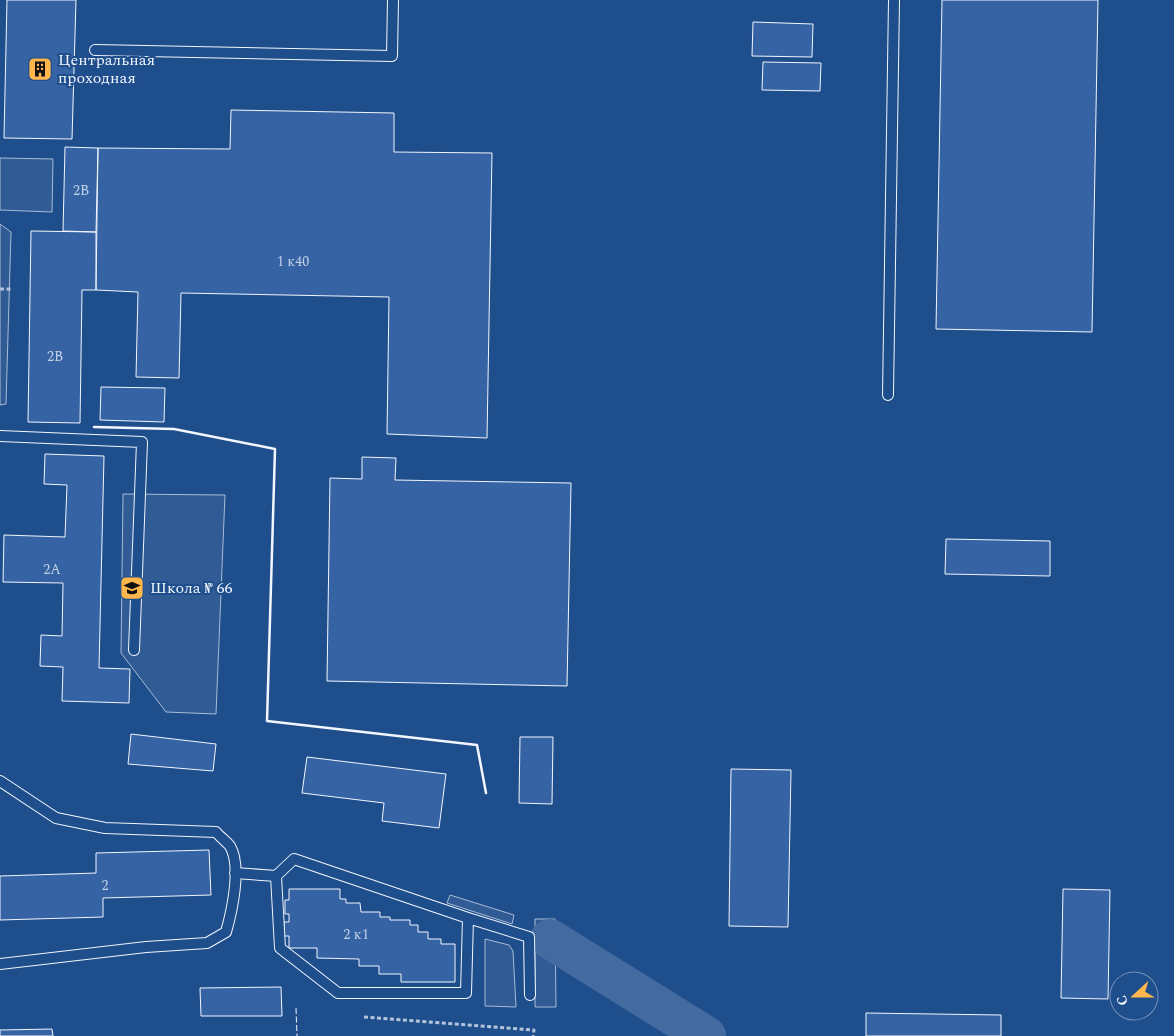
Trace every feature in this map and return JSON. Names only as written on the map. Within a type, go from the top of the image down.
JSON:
[{"type":"lane","points":[[95,50],[392,56],[393,0]]},
{"type":"lane","points":[[888,395],[894,0]]},
{"type":"lane","points":[[0,436],[142,442],[134,650]]},
{"type":"lane","points":[[0,781],[56,818],[105,828],[216,832],[230,847],[235,873],[234,904],[226,932],[207,943],[146,947],[0,964]]},
{"type":"lane","points":[[235,873],[276,876],[294,859],[529,937],[530,995]]},
{"type":"lane","points":[[276,876],[280,948],[338,993],[466,993],[468,918]]},
{"type":"path","points":[[0,289],[13,289]]},
{"type":"path","points":[[364,1017],[534,1030],[534,1036]]},
{"type":"shaded area","points":[[0,158],[53,159],[52,212],[0,210]]},
{"type":"shaded area","points":[[0,224],[11,232],[6,404],[0,405]]},
{"type":"shaded area","points":[[123,494],[225,495],[216,714],[166,712],[121,653]]},
{"type":"shaded area","points":[[450,895],[514,915],[512,924],[447,903]]},
{"type":"shaded area","points":[[535,919],[555,919],[556,1007],[535,1007]]},
{"type":"shaded area","points":[[485,939],[509,945],[513,951],[516,1007],[485,1006]]},
{"type":"building","name":"Центральная проходная","points":[[7,0],[76,0],[72,139],[4,138]]},
{"type":"building","points":[[942,0],[1098,0],[1092,332],[936,329]]},
{"type":"building","points":[[753,22],[813,24],[812,57],[752,56]]},
{"type":"building","points":[[763,62],[821,63],[820,91],[762,90]]},
{"type":"building","points":[[231,110],[394,113],[394,152],[492,153],[487,438],[387,434],[389,297],[181,293],[179,378],[136,377],[138,292],[96,290],[98,148],[230,149]]},
{"type":"building","points":[[65,147],[98,148],[96,232],[63,231]]},
{"type":"building","points":[[31,231],[96,232],[96,290],[82,290],[80,423],[28,422]]},
{"type":"building","points":[[101,387],[165,388],[164,422],[100,420]]},
{"type":"building","points":[[45,454],[104,456],[99,668],[130,669],[129,703],[62,701],[63,667],[40,666],[41,635],[62,636],[63,583],[3,582],[4,535],[65,537],[67,485],[44,484]]},
{"type":"building","points":[[362,457],[396,458],[395,480],[571,483],[567,686],[327,681],[330,478],[362,479]]},
{"type":"building","points":[[946,539],[1050,541],[1050,576],[945,574]]},
{"type":"building","points":[[131,734],[216,744],[213,771],[128,764]]},
{"type":"building","points":[[520,737],[553,737],[552,804],[519,803]]},
{"type":"building","points":[[307,757],[446,774],[439,828],[382,821],[384,803],[302,793]]},
{"type":"building","points":[[731,769],[791,770],[788,927],[729,926]]},
{"type":"building","points":[[209,850],[211,895],[103,898],[103,917],[0,920],[0,876],[96,873],[96,853]]},
{"type":"building","points":[[289,889],[340,889],[340,899],[346,899],[346,903],[360,903],[361,912],[380,912],[380,917],[390,917],[390,920],[410,920],[410,925],[418,925],[418,932],[428,932],[428,939],[441,939],[441,944],[455,944],[455,982],[401,982],[401,974],[379,974],[379,966],[359,966],[359,959],[317,958],[317,948],[289,948],[289,936],[284,936],[284,922],[289,922],[289,914],[285,914],[285,900],[289,900]]},
{"type":"building","points":[[1063,889],[1110,890],[1108,999],[1061,998]]},
{"type":"building","points":[[281,987],[282,1016],[201,1016],[200,988]]},
{"type":"building","points":[[866,1013],[1001,1015],[1001,1036],[866,1036]]},
{"type":"building","points":[[52,1029],[53,1036],[0,1036],[0,1030]]},
{"type":"waterway","points":[[550,939],[706,1036]]},
{"type":"fence","points":[[296,1008],[297,1036]]},
{"type":"wall","points":[[94,427],[174,429],[275,449],[267,721],[477,745],[486,793]]},
{"type":"place","name":"Центральная проходная","points":[[40,69]]},
{"type":"place","name":"Школа № 66","points":[[132,588]]}]
